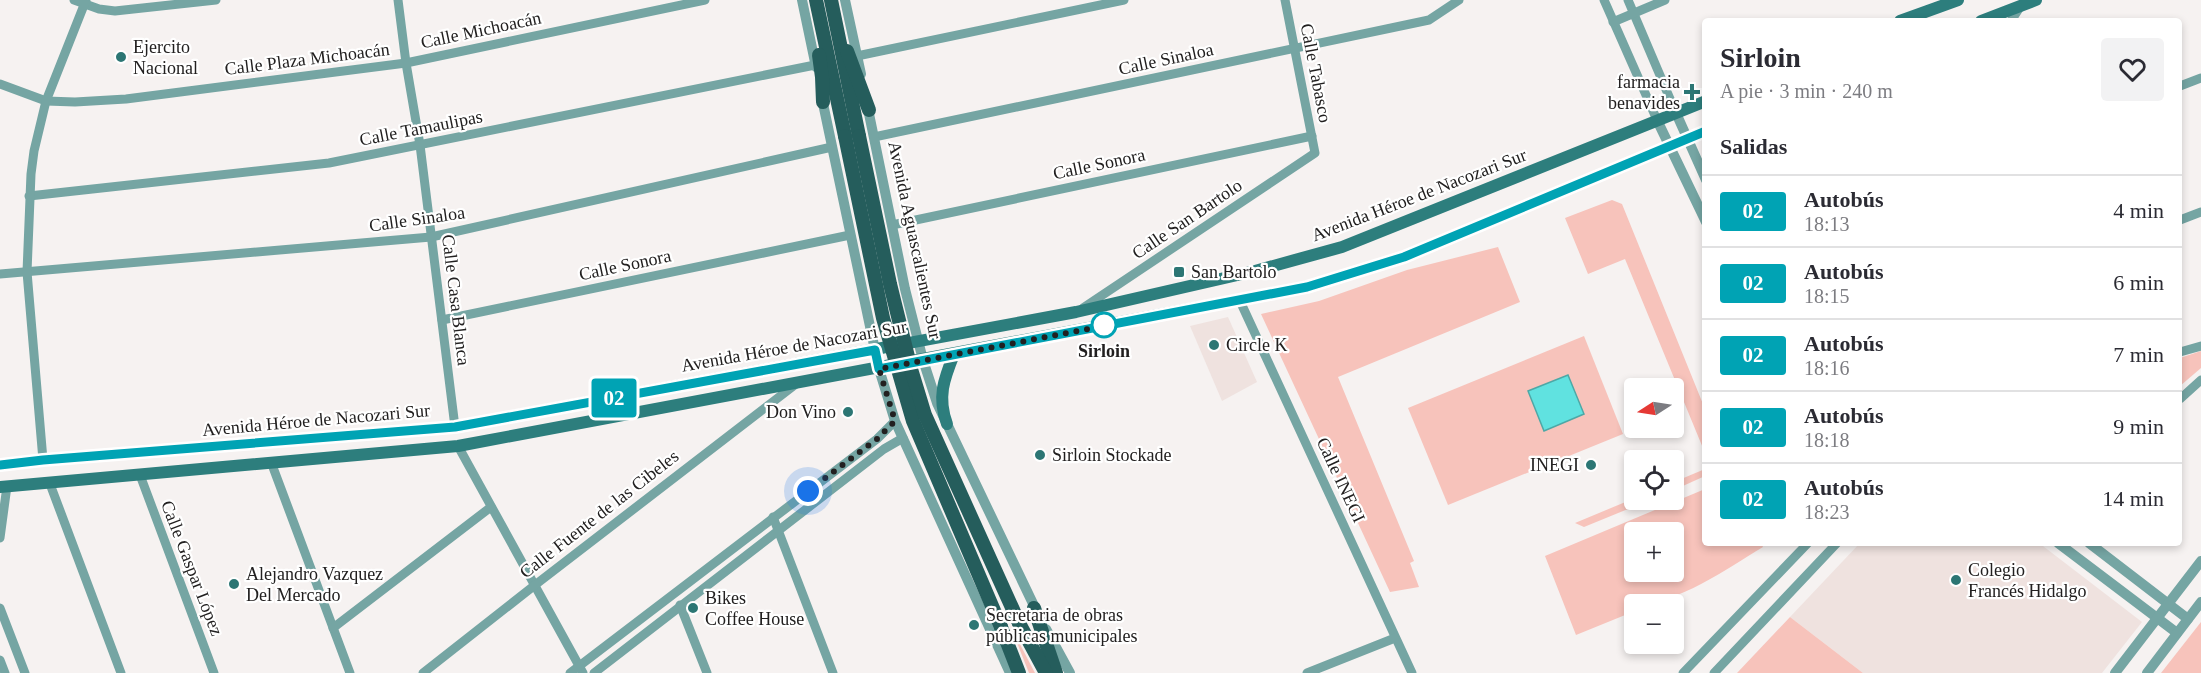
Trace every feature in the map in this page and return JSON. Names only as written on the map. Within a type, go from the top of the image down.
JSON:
[{"type":"main road","points":[[816,0],[883,318],[913,421],[1019,673]]},
{"type":"main road","name":"Avenida Aguascalientes Sur","points":[[831,0],[890,284],[925,415],[1019,623],[1046,673]]},
{"type":"main road","points":[[1908,18],[1958,0]]},
{"type":"main road","points":[[1989,18],[2036,0]]},
{"type":"main road","points":[[822,102],[819,56],[823,36]]},
{"type":"main road","points":[[838,36],[850,55],[858,84],[869,110]]},
{"type":"main road","name":"Avenida Héroe de Nacozari Sur","points":[[0,465],[455,427],[1076,312],[1255,271],[1342,247],[1702,103]]},
{"type":"main road","name":"Avenida Héroe de Nacozari Sur","points":[[4,487],[458,446],[1240,301],[1307,287],[1404,257],[1702,132]]},
{"type":"main road","points":[[947,424],[942,406],[942,388],[954,354]]},
{"type":"main road","points":[[397,451],[406,444],[439,442],[452,435],[455,427]]},
{"type":"main road","points":[[1034,608],[1056,673]]},
{"type":"street","points":[[74,0],[115,11],[216,0]]},
{"type":"street","name":"Calle Casa Blanca","points":[[398,0],[420,145],[455,427]]},
{"type":"street","name":"Calle Michoacán","points":[[406,63],[705,0]]},
{"type":"street","points":[[802,0],[879,369],[895,421],[1010,673]]},
{"type":"street","name":"Avenida Aguascalientes Sur","points":[[845,0],[911,312],[937,403],[1034,608],[1070,673]]},
{"type":"street","points":[[857,56],[1124,0]]},
{"type":"street","name":"Calle Tabasco","points":[[1285,0],[1315,153]]},
{"type":"street","name":"Calle Sinaloa","points":[[874,137],[1429,20],[1459,0]]},
{"type":"street","points":[[1604,0],[1668,146],[1702,214]]},
{"type":"street","points":[[1628,0],[1702,171]]},
{"type":"street","points":[[1613,22],[1665,0]]},
{"type":"street","points":[[43,460],[27,272],[29,196],[34,151],[46,101],[85,2]]},
{"type":"street","points":[[2013,18],[2020,7]]},
{"type":"street","name":"Calle Plaza Michoacán","points":[[0,84],[46,101],[75,102],[126,99],[406,63]]},
{"type":"street","name":"Calle Tamaulipas","points":[[29,196],[329,163],[815,65]]},
{"type":"street","points":[[2182,85],[2201,78]]},
{"type":"street","name":"Calle Sonora","points":[[892,225],[1312,136]]},
{"type":"street","name":"Calle Sinaloa","points":[[0,274],[431,237],[832,147]]},
{"type":"street","name":"Calle San Bartolo","points":[[1076,312],[1315,153]]},
{"type":"street","points":[[2182,219],[2201,212]]},
{"type":"street","name":"Calle Sonora","points":[[442,320],[850,235]]},
{"type":"street","name":"Calle INEGI","points":[[1240,301],[1412,673]]},
{"type":"street","points":[[870,326],[885,336],[900,333],[906,329],[911,312]]},
{"type":"street","points":[[2182,351],[2201,346]]},
{"type":"street","points":[[2182,397],[2201,380]]},
{"type":"street","name":"Calle Fuente de las Cibeles","points":[[423,673],[797,383]]},
{"type":"street","points":[[570,673],[582,669],[774,517],[877,439],[895,421],[898,408],[906,399],[920,394],[929,395],[937,403]]},
{"type":"street","points":[[594,673],[680,605],[903,438]]},
{"type":"street","points":[[458,446],[582,669]]},
{"type":"street","points":[[271,462],[350,673]]},
{"type":"street","name":"Calle Gaspar López","points":[[140,475],[214,673]]},
{"type":"street","points":[[50,484],[121,673]]},
{"type":"street","points":[[0,538],[4,487]]},
{"type":"street","points":[[333,628],[491,507]]},
{"type":"street","points":[[774,517],[833,673]]},
{"type":"street","points":[[1683,673],[1805,546]]},
{"type":"street","points":[[1713,673],[1834,546]]},
{"type":"street","points":[[2062,546],[2177,633]]},
{"type":"street","points":[[2093,546],[2188,619]]},
{"type":"street","points":[[2115,673],[2201,561]]},
{"type":"street","points":[[2147,673],[2201,602]]},
{"type":"street","points":[[680,605],[707,673]]},
{"type":"street","points":[[0,608],[25,673]]},
{"type":"street","points":[[1307,673],[1395,638]]},
{"type":"street","points":[[0,660],[5,673]]},
{"type":"shaded area","points":[[1612,200],[1622,204],[1702,402],[1702,446],[1684,402],[1684,378],[1674,378],[1625,259],[1588,274],[1565,218]]},
{"type":"shaded area","points":[[1498,247],[1520,302],[1338,377],[1414,561],[1410,563],[1419,587],[1390,592],[1261,314],[1319,301],[1407,270]]},
{"type":"shaded area","points":[[1228,317],[1257,382],[1222,401],[1190,326]]},
{"type":"shaded area","points":[[1584,336],[1623,434],[1448,505],[1408,408]]},
{"type":"shaded area","points":[[2201,351],[2201,368],[2182,384],[2182,357]]},
{"type":"shaded area","points":[[1702,470],[1702,477],[1684,485],[1684,478]]},
{"type":"shaded area","points":[[1702,490],[1702,546],[1763,547],[1702,584],[1679,594],[1624,594],[1624,615],[1576,635],[1545,556],[1624,523],[1624,582],[1684,582],[1684,522],[1626,522],[1655,510],[1684,510],[1684,498]]},
{"type":"shaded area","points":[[1624,503],[1626,510],[1584,527],[1575,523]]},
{"type":"shaded area","name":"Colegio Francés Hidalgo","points":[[1857,546],[2043,546],[2142,622],[2102,673],[1863,673],[1790,617]]},
{"type":"shaded area","points":[[1790,617],[1863,673],[1737,673]]},
{"type":"shaded area","points":[[2201,622],[2201,673],[2161,673]]},
{"type":"shaded area","points":[[1010,625],[1035,673],[1029,673]]},
{"type":"water","points":[[1568,375],[1584,414],[1544,431],[1528,391]]},
{"type":"bus line","name":"02","points":[[0,465],[455,427],[875,350],[879,369],[1240,301],[1307,287],[1404,257],[1702,133]]},
{"type":"place","name":"Ejercito Nacional","points":[[121,57]]},
{"type":"place","name":"farmacia benavides","points":[[1692,92]]},
{"type":"place","name":"San Bartolo","points":[[1179,272]]},
{"type":"place","name":"Sirloin","points":[[1104,325]]},
{"type":"place","name":"Circle K","points":[[1214,345]]},
{"type":"place","name":"Don Vino","points":[[848,412]]},
{"type":"place","name":"Sirloin Stockade","points":[[1040,455]]},
{"type":"place","name":"INEGI","points":[[1591,465]]},
{"type":"place","name":"Colegio Francés Hidalgo","points":[[1956,580]]},
{"type":"place","name":"Alejandro Vazquez Del Mercado","points":[[234,584]]},
{"type":"place","name":"Bikes Coffee House","points":[[693,608]]},
{"type":"place","name":"Secretaria de obras públicas municipales","points":[[974,625]]},
{"type":"route","points":[[808,491],[877,439],[895,421],[879,369],[1109,325],[1104,325]]}]
